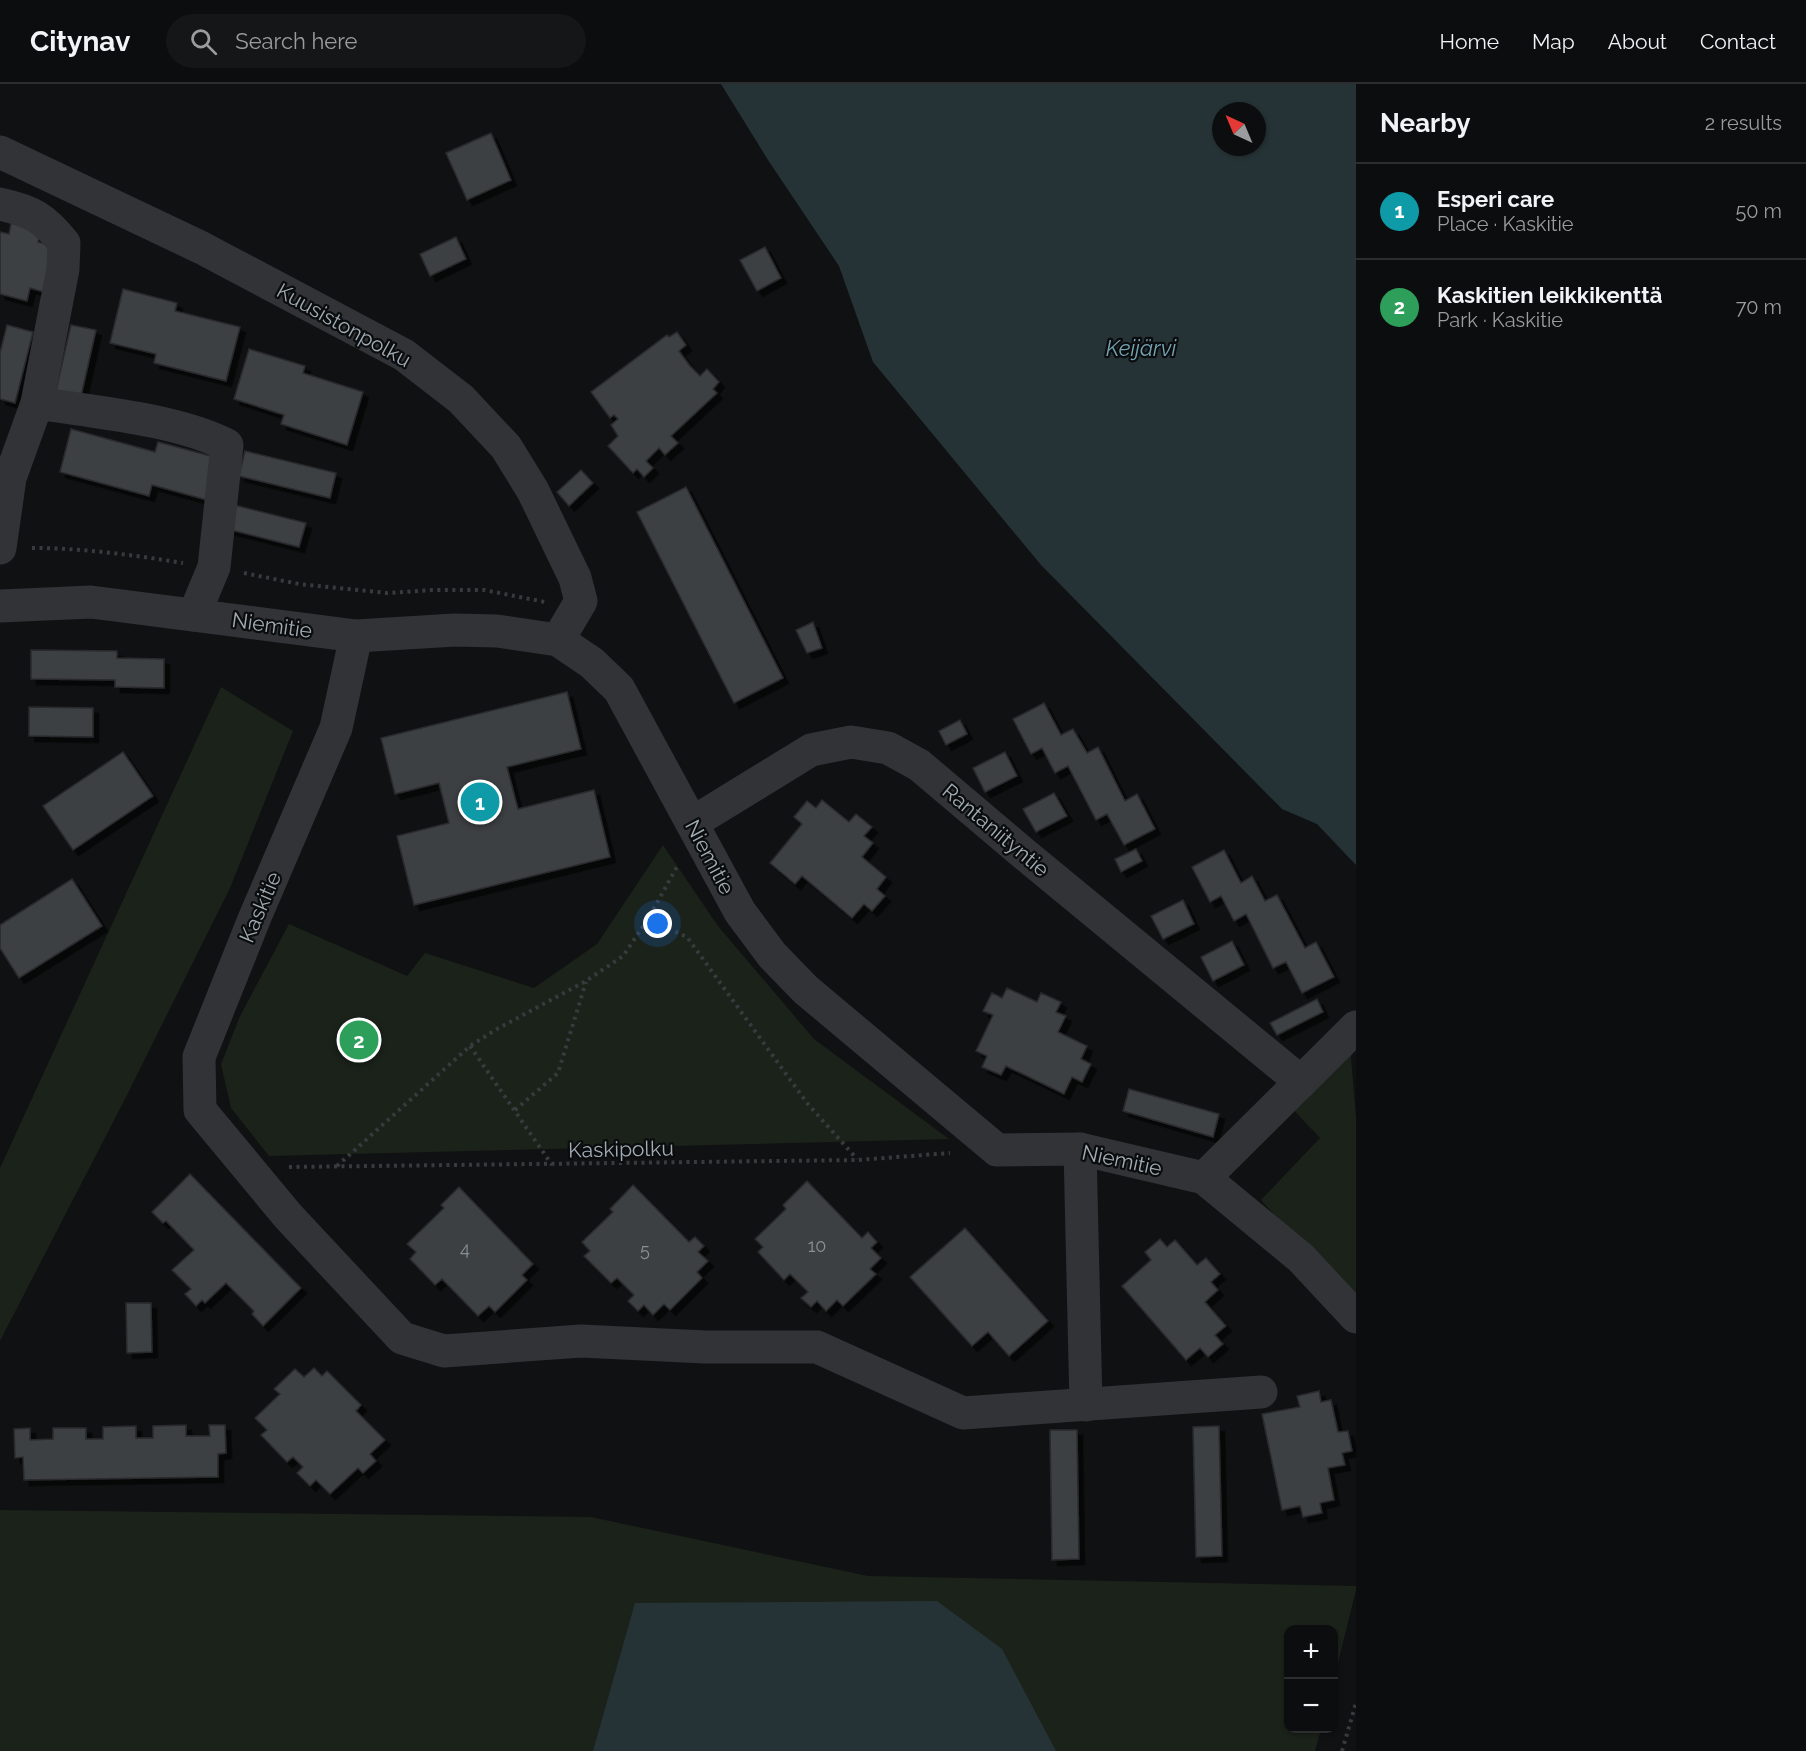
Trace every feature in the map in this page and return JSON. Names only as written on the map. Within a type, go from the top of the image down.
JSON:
[{"type":"street","name":"Kuusistonpolku","points":[[0,152],[202,248],[404,355],[461,399],[506,447],[533,491],[574,578],[581,601],[565,628]]},
{"type":"street","points":[[0,204],[22,208],[49,224],[64,243],[63,268],[37,403],[10,478],[12,548]]},
{"type":"street","points":[[37,403],[140,420],[207,435],[227,446],[214,567],[194,615]]},
{"type":"street","name":"Niemitie","points":[[0,606],[91,603],[356,636],[455,630],[565,628],[592,663],[619,689],[740,912],[772,955],[806,990],[997,1150],[1080,1149],[1204,1178],[1301,1258],[1356,1317]]},
{"type":"street","name":"Kaskitie","points":[[356,636],[336,728],[255,917],[199,1057],[200,1110],[288,1216],[402,1338],[444,1352],[581,1341],[705,1347],[817,1347],[963,1413],[1261,1392]]},
{"type":"street","name":"Rantaniityntie","points":[[696,832],[811,750],[850,742],[888,748],[919,765],[1301,1082]]},
{"type":"street","points":[[1204,1178],[1356,1027]]},
{"type":"street","points":[[1080,1149],[1086,1405]]},
{"type":"path","points":[[12,548],[58,548],[142,556],[214,567],[299,584],[387,593],[484,590],[541,600],[565,628]]},
{"type":"path","points":[[336,1167],[470,1046],[586,981],[622,956],[648,919],[696,832]]},
{"type":"path","points":[[648,919],[687,937],[807,1103],[858,1160]]},
{"type":"path","points":[[514,1110],[558,1073],[586,981]]},
{"type":"path","points":[[470,1046],[552,1165]]},
{"type":"path","name":"Kaskipolku","points":[[246,1167],[858,1160],[997,1150]]},
{"type":"path","points":[[1342,1751],[1356,1703]]},
{"type":"shaded area","points":[[221,687],[293,731],[230,888],[124,1101],[0,1341],[0,1168]]},
{"type":"shaded area","points":[[663,845],[718,926],[814,1039],[949,1139],[269,1156],[231,1108],[221,1064],[240,1016],[289,924],[407,976],[425,953],[534,988],[597,944]]},
{"type":"shaded area","points":[[1354,1041],[1351,1058],[1356,1117],[1356,1305],[1261,1200],[1320,1138],[1288,1104]]},
{"type":"shaded area","points":[[0,1510],[591,1517],[868,1576],[1356,1586],[1338,1663],[1338,1625],[1284,1625],[1284,1733],[1320,1733],[1315,1751],[0,1751]]},
{"type":"water","name":"Keijärvi","points":[[721,84],[1356,84],[1356,865],[1317,824],[1282,809],[1041,565],[873,362],[839,266],[768,160]]},
{"type":"water","points":[[937,1601],[1002,1649],[1056,1751],[593,1751],[635,1603]]},
{"type":"building","points":[[491,133],[511,180],[467,200],[446,153]]},
{"type":"building","points":[[12,219],[42,226],[38,242],[55,247],[44,292],[30,288],[27,301],[0,294],[0,232],[9,234]]},
{"type":"building","points":[[456,237],[466,259],[430,276],[420,254]]},
{"type":"building","points":[[765,247],[781,278],[757,291],[740,260]]},
{"type":"building","points":[[123,289],[177,303],[175,311],[240,327],[226,381],[154,363],[156,354],[110,343]]},
{"type":"building","points":[[7,325],[33,332],[15,403],[0,399],[0,353]]},
{"type":"building","points":[[71,325],[96,330],[81,396],[56,390]]},
{"type":"building","points":[[677,332],[686,345],[679,351],[700,376],[707,369],[719,382],[713,389],[717,393],[671,436],[678,443],[665,455],[659,448],[646,461],[653,468],[644,477],[637,469],[633,473],[608,446],[618,436],[611,425],[618,419],[614,415],[610,418],[591,392],[667,335],[669,337]]},
{"type":"building","points":[[249,349],[305,366],[303,373],[363,392],[347,445],[281,424],[284,415],[234,399]]},
{"type":"building","points":[[71,429],[155,452],[158,442],[218,458],[207,500],[152,485],[149,496],[60,472]]},
{"type":"building","points":[[245,451],[336,473],[330,498],[239,476]]},
{"type":"building","points":[[581,470],[593,483],[569,506],[557,492]]},
{"type":"building","points":[[686,487],[783,678],[734,703],[637,512]]},
{"type":"building","points":[[234,505],[306,523],[299,547],[227,529]]},
{"type":"building","points":[[813,622],[822,648],[807,653],[796,630]]},
{"type":"building","points":[[31,650],[117,651],[117,658],[164,659],[164,688],[115,687],[115,680],[31,679]]},
{"type":"building","points":[[567,692],[581,749],[507,767],[518,809],[594,790],[610,857],[414,905],[397,836],[449,823],[439,783],[395,794],[381,738]]},
{"type":"building","points":[[1044,703],[1061,735],[1073,729],[1087,753],[1098,747],[1125,801],[1137,794],[1155,829],[1124,845],[1107,814],[1096,820],[1068,766],[1055,773],[1042,748],[1031,754],[1013,719]]},
{"type":"building","points":[[29,707],[93,708],[93,737],[29,736]]},
{"type":"building","points":[[960,720],[967,734],[946,745],[939,731]]},
{"type":"building","points":[[123,752],[153,796],[73,850],[43,806]]},
{"type":"building","points":[[1005,752],[1017,776],[985,792],[973,768]]},
{"type":"building","points":[[1054,793],[1067,816],[1036,832],[1023,809]]},
{"type":"building","points":[[822,800],[849,822],[856,814],[872,827],[864,836],[873,843],[862,857],[886,877],[877,889],[885,896],[872,911],[864,904],[852,918],[802,876],[795,884],[770,863],[802,824],[794,817],[807,801],[816,808]]},
{"type":"building","points":[[1136,849],[1142,861],[1121,872],[1115,859]]},
{"type":"building","points":[[1224,850],[1241,883],[1252,876],[1265,901],[1277,895],[1305,948],[1316,942],[1334,977],[1302,993],[1286,962],[1273,968],[1246,914],[1234,921],[1221,896],[1210,902],[1192,867]]},
{"type":"building","points":[[72,879],[102,926],[19,978],[0,948],[0,925]]},
{"type":"building","points":[[1183,900],[1194,924],[1163,939],[1151,916]]},
{"type":"building","points":[[1232,941],[1244,965],[1213,981],[1201,957]]},
{"type":"building","points":[[1007,988],[1037,1002],[1041,993],[1061,1002],[1056,1012],[1066,1016],[1058,1032],[1087,1046],[1081,1059],[1091,1064],[1082,1082],[1072,1077],[1064,1094],[1006,1066],[1001,1075],[982,1067],[987,1056],[976,1051],[993,1015],[983,1011],[992,993],[1002,998]]},
{"type":"building","points":[[1317,999],[1323,1012],[1277,1035],[1270,1023]]},
{"type":"building","points":[[1129,1089],[1219,1114],[1213,1137],[1123,1111]]},
{"type":"building","points":[[190,1174],[301,1288],[263,1326],[252,1314],[254,1311],[226,1283],[205,1303],[202,1300],[196,1306],[185,1294],[191,1289],[172,1270],[194,1250],[166,1221],[163,1223],[152,1212]]},
{"type":"building","points":[[807,1181],[862,1238],[868,1232],[877,1242],[871,1248],[881,1258],[870,1269],[876,1274],[843,1306],[837,1300],[826,1311],[817,1301],[811,1307],[801,1298],[808,1292],[790,1274],[784,1280],[758,1252],[763,1247],[755,1239],[786,1209],[783,1205]]},
{"type":"building","points":[[633,1185],[689,1242],[695,1237],[704,1246],[698,1252],[708,1261],[697,1272],[702,1278],[670,1310],[664,1304],[653,1315],[644,1305],[638,1311],[628,1301],[634,1295],[617,1278],[611,1283],[584,1256],[590,1251],[582,1242],[613,1212],[610,1209]]},
{"type":"building","points":[[459,1187],[533,1264],[522,1275],[527,1280],[495,1312],[489,1306],[478,1316],[442,1279],[435,1285],[410,1259],[416,1252],[407,1244],[444,1208],[441,1205]]},
{"type":"building","points":[[965,1228],[1048,1321],[1009,1356],[988,1332],[972,1346],[910,1277]]},
{"type":"building","points":[[1160,1239],[1167,1247],[1175,1240],[1197,1265],[1206,1258],[1220,1274],[1211,1282],[1218,1290],[1205,1302],[1226,1326],[1215,1335],[1223,1344],[1208,1357],[1200,1348],[1186,1360],[1122,1286],[1151,1260],[1145,1252]]},
{"type":"building","points":[[126,1303],[151,1303],[152,1352],[127,1353]]},
{"type":"building","points":[[314,1368],[322,1376],[327,1371],[361,1405],[356,1411],[385,1440],[370,1454],[376,1461],[363,1473],[358,1468],[330,1494],[316,1480],[310,1486],[297,1473],[303,1467],[293,1457],[287,1462],[261,1435],[267,1430],[255,1418],[280,1394],[274,1389],[295,1369],[304,1377]]},
{"type":"building","points":[[1319,1391],[1321,1402],[1331,1400],[1338,1432],[1348,1431],[1352,1451],[1342,1453],[1345,1465],[1328,1468],[1334,1500],[1320,1503],[1322,1513],[1303,1517],[1300,1506],[1282,1510],[1262,1414],[1300,1407],[1297,1396]]},
{"type":"building","points":[[186,1425],[186,1436],[210,1436],[209,1425],[225,1425],[226,1453],[218,1454],[218,1477],[24,1480],[23,1457],[15,1458],[14,1429],[30,1428],[30,1440],[53,1439],[53,1428],[86,1428],[86,1439],[103,1439],[103,1427],[136,1426],[136,1438],[153,1438],[153,1426]]},
{"type":"building","points":[[1219,1426],[1222,1556],[1196,1557],[1193,1427]]},
{"type":"building","points":[[1050,1430],[1077,1430],[1079,1559],[1052,1560]]},
{"type":"place","name":"Esperi care","points":[[480,802]]},
{"type":"place","name":"Kaskitien leikkikenttä","points":[[359,1040]]}]
